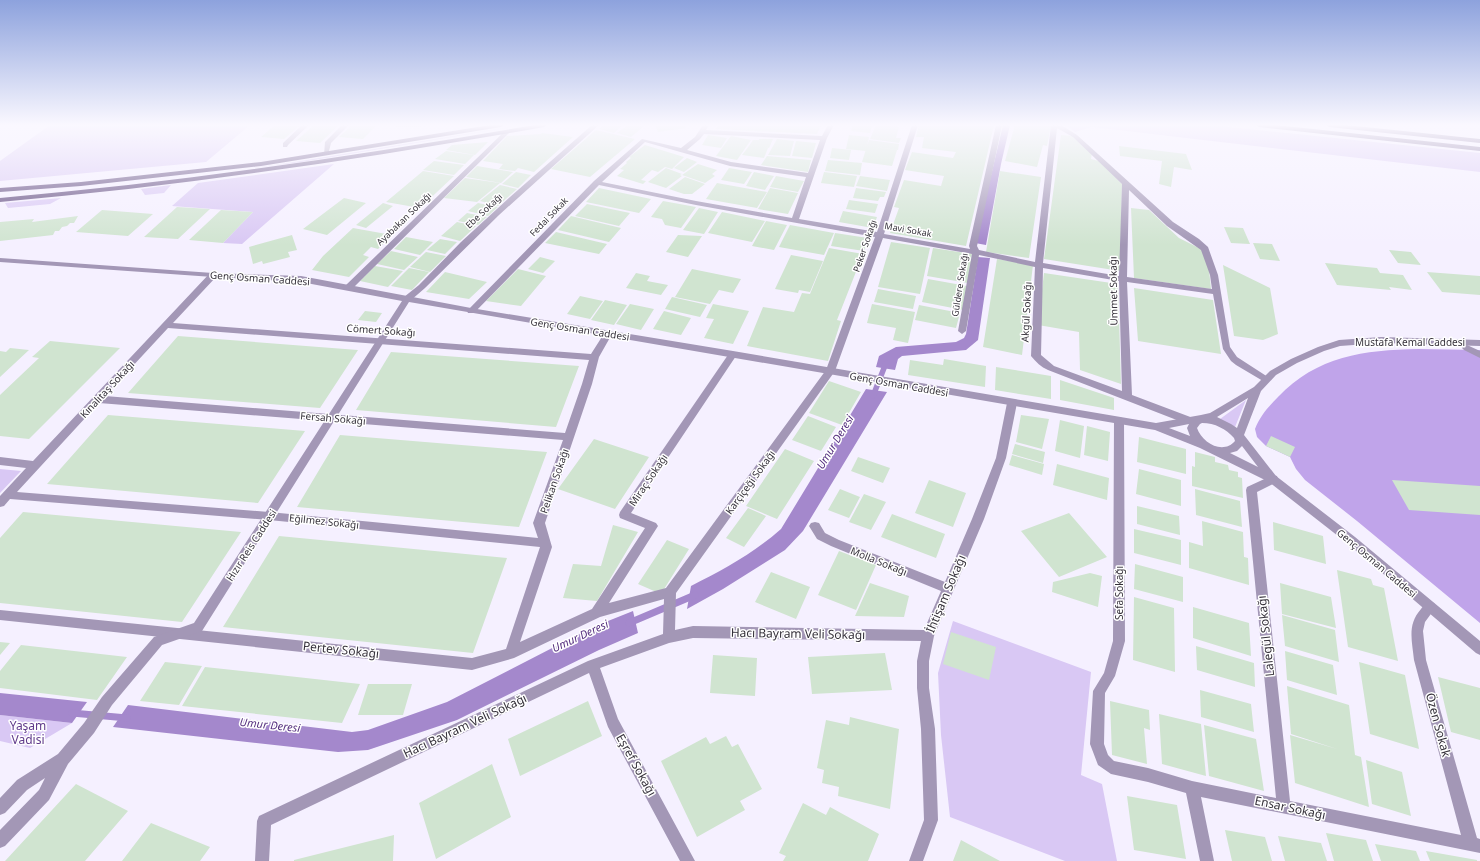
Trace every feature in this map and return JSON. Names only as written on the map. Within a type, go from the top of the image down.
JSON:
[{"type":"main road","points":[[0,190],[154,176],[250,165]]},
{"type":"main road","points":[[0,200],[124,188],[266,171],[301,165]]},
{"type":"street","name":"Ayabakan Sokağı","points":[[348,287],[473,165]]},
{"type":"street","name":"Ebe Sokağı","points":[[406,299],[417,291],[452,255],[549,165]]},
{"type":"street","name":"Fedai Sokak","points":[[471,311],[597,183],[616,165]]},
{"type":"street","points":[[736,165],[811,176]]},
{"type":"street","points":[[795,220],[815,165]]},
{"type":"street","name":"Peker Sokağı","points":[[830,371],[880,235],[902,165]]},
{"type":"street","name":"Güldere Sokağı","points":[[962,331],[976,252],[973,246],[990,165]]},
{"type":"street","name":"Akgül Sokağı","points":[[1050,165],[1039,265],[1036,356],[1044,364],[1051,368],[1127,398],[1195,420]]},
{"type":"street","points":[[1107,165],[1170,224],[1196,241],[1205,249],[1211,262],[1226,347],[1229,353],[1239,363],[1266,379]]},
{"type":"street","name":"Mavi Sokak","points":[[597,183],[696,203],[976,252],[1039,265],[1123,279],[1217,292]]},
{"type":"street","name":"Ümmet Sokağı","points":[[1126,183],[1123,279],[1127,398]]},
{"type":"street","name":"Genç Osman Caddesi","points":[[0,260],[213,275],[301,279],[471,311],[733,354],[865,378],[1156,427],[1211,448],[1224,451],[1236,448],[1240,441],[1239,435]]},
{"type":"street","name":"Kınalıtaş Sokağı","points":[[4,499],[213,275]]},
{"type":"street","name":"Hızır Reis Caddesi","points":[[0,842],[44,795],[63,759],[89,728],[107,701],[158,641],[182,634],[198,627],[406,299]]},
{"type":"street","name":"Cömert Sokağı","points":[[166,325],[594,357]]},
{"type":"street","name":"Pelikan Sokağı","points":[[510,654],[546,547],[539,523],[587,384],[594,357],[608,334]]},
{"type":"street","name":"Mustafa Kemal Caddesi","points":[[1195,420],[1213,415],[1257,389],[1273,373],[1294,360],[1338,344],[1380,340],[1480,343]]},
{"type":"street","points":[[1467,348],[1480,355]]},
{"type":"street","name":"Miraç Sokağı","points":[[596,613],[652,526],[624,515],[733,354]]},
{"type":"street","name":"Karçiçeği Sokağı","points":[[670,594],[830,371]]},
{"type":"street","name":"Mustafa Kemal Caddesi","points":[[1239,435],[1257,389]]},
{"type":"street","name":"Fersah Sokağı","points":[[97,399],[568,437]]},
{"type":"street","name":"İhtişam Sokağı","points":[[916,861],[931,820],[928,729],[923,688],[923,661],[928,636],[978,519],[1001,458],[1012,403]]},
{"type":"street","name":"Genç Osman Caddesi","points":[[1195,420],[1193,424],[1193,433],[1200,442],[1273,479],[1351,540],[1480,649]]},
{"type":"street","name":"Genç Osman Caddesi","points":[[1156,427],[1195,420],[1214,420],[1221,422],[1239,435],[1273,479]]},
{"type":"street","name":"Sefa Sokağı","points":[[1103,760],[1097,744],[1099,691],[1109,676],[1116,660],[1119,640],[1119,421]]},
{"type":"street","points":[[0,461],[35,465]]},
{"type":"street","name":"Lalegül Sokağı","points":[[1273,479],[1251,490],[1284,807]]},
{"type":"street","name":"Eğilmez Sokağı","points":[[4,499],[269,516],[545,543]]},
{"type":"street","name":"Molla Sokağı","points":[[815,526],[821,536],[835,543],[948,588]]},
{"type":"street","points":[[669,637],[670,594]]},
{"type":"street","name":"Pertev Sokağı","points":[[0,615],[472,664],[510,654],[596,613],[670,594]]},
{"type":"street","name":"Özen Sokak","points":[[1430,607],[1420,620],[1417,630],[1420,660],[1475,845]]},
{"type":"street","name":"Hacı Bayram Veli Sokağı","points":[[262,861],[264,821],[592,665],[669,637],[693,632],[928,636]]},
{"type":"street","name":"Eşref Sokağı","points":[[592,665],[613,722],[688,861]]},
{"type":"street","name":"Hızır Reis Caddesi","points":[[0,808],[22,785],[63,759]]},
{"type":"street","name":"Ensar Sokağı","points":[[1103,760],[1111,767],[1148,775],[1192,788],[1475,845]]},
{"type":"street","points":[[1192,788],[1207,861]]},
{"type":"green space","points":[[0,165],[172,165],[0,181]]},
{"type":"green space","points":[[333,165],[242,244],[223,243],[253,212],[172,206],[198,183]]},
{"type":"green space","points":[[1421,165],[1480,165],[1480,172]]},
{"type":"green space","points":[[171,185],[164,193],[145,195],[141,189]]},
{"type":"green space","points":[[61,198],[50,204],[8,208],[5,203]]},
{"type":"green space","points":[[1246,400],[1235,427],[1220,419]]},
{"type":"green space","points":[[0,469],[21,471],[0,493]]},
{"type":"green space","points":[[953,621],[1091,672],[1081,775],[1102,784],[1117,861],[1065,861],[950,817],[941,735],[938,673]]},
{"type":"green space","name":"Yaşam Vadisi","points":[[0,715],[72,723],[30,748],[0,741]]},
{"type":"shaded area","points":[[1418,349],[1480,350],[1480,623],[1305,480],[1296,469],[1290,457],[1266,446],[1257,437],[1255,429],[1259,420],[1271,404],[1293,383],[1309,372],[1325,364],[1360,354],[1379,351]]},
{"type":"water","points":[[993,165],[1001,165],[986,245],[975,243]]},
{"type":"water","points":[[978,257],[990,258],[978,340],[966,350],[902,356],[898,359],[895,370],[876,367],[879,356],[896,347],[956,342],[964,338],[966,334]]},
{"type":"water","points":[[866,389],[887,392],[803,531],[785,550],[723,589],[687,609],[691,586],[738,560],[760,546],[781,529]]},
{"type":"water","points":[[633,611],[638,633],[599,650],[457,720],[368,750],[338,752],[113,727],[128,705],[352,732],[368,730],[447,702],[593,627]]},
{"type":"water","points":[[0,693],[87,702],[72,723],[0,715]]},
{"type":"building","points":[[429,165],[464,165],[454,175],[423,170]]},
{"type":"building","points":[[502,165],[542,165],[534,172],[518,168],[515,171],[499,169]]},
{"type":"building","points":[[555,165],[604,165],[590,177],[551,169]]},
{"type":"building","points":[[624,165],[676,165],[672,169],[665,167],[658,172],[652,170],[641,180],[646,181],[643,184],[617,176],[624,170],[620,169]]},
{"type":"building","points":[[678,165],[693,165],[684,172],[674,168]]},
{"type":"building","points":[[696,165],[702,165],[717,170],[712,174],[715,176],[705,183],[682,175]]},
{"type":"building","points":[[762,165],[810,165],[808,172]]},
{"type":"building","points":[[827,165],[862,165],[860,175],[825,171]]},
{"type":"building","points":[[907,165],[985,165],[966,246],[890,233],[899,208],[894,207],[904,180],[941,186],[944,176],[905,170]]},
{"type":"building","points":[[1057,165],[1103,165],[1122,184],[1120,271],[1044,259]]},
{"type":"building","points":[[1161,165],[1190,165],[1192,170],[1174,167],[1171,187],[1159,184]]},
{"type":"building","points":[[477,166],[513,172],[501,183],[466,177]]},
{"type":"building","points":[[666,168],[682,174],[680,175],[682,176],[666,188],[648,182]]},
{"type":"building","points":[[729,168],[752,172],[744,184],[721,180]]},
{"type":"building","points":[[423,171],[454,176],[420,208],[386,202]]},
{"type":"building","points":[[1000,171],[1041,177],[1029,258],[986,252]]},
{"type":"building","points":[[516,172],[531,175],[518,188],[502,184]]},
{"type":"building","points":[[754,172],[774,176],[765,190],[746,186]]},
{"type":"building","points":[[824,172],[857,176],[854,187],[821,183]]},
{"type":"building","points":[[776,176],[804,181],[798,192],[770,187]]},
{"type":"building","points":[[860,176],[890,180],[887,191],[856,186]]},
{"type":"building","points":[[685,177],[705,184],[692,194],[684,194],[669,189]]},
{"type":"building","points":[[465,178],[500,183],[477,202],[444,198]]},
{"type":"building","points":[[717,183],[767,192],[757,208],[706,199]]},
{"type":"building","points":[[500,185],[517,189],[498,206],[480,201]]},
{"type":"building","points":[[599,188],[651,199],[639,213],[586,202]]},
{"type":"building","points":[[770,188],[798,193],[788,214],[758,209]]},
{"type":"building","points":[[856,188],[886,192],[884,197],[880,197],[878,201],[853,198]]},
{"type":"building","points":[[344,198],[366,203],[327,235],[303,229]]},
{"type":"building","points":[[849,200],[878,204],[875,213],[846,209]]},
{"type":"building","points":[[663,201],[696,207],[681,228],[665,225],[662,219],[651,217]]},
{"type":"building","points":[[383,203],[393,206],[366,228],[356,225]]},
{"type":"building","points":[[478,203],[498,207],[488,216],[468,211]]},
{"type":"building","points":[[587,204],[630,213],[619,226],[575,216]]},
{"type":"building","points":[[177,207],[210,209],[178,239],[144,237]]},
{"type":"building","points":[[699,208],[718,212],[704,234],[683,230]]},
{"type":"building","points":[[1131,208],[1149,210],[1179,238],[1203,250],[1209,270],[1211,289],[1134,278]]},
{"type":"building","points":[[102,210],[153,214],[128,236],[76,232]]},
{"type":"building","points":[[221,210],[253,212],[223,243],[189,240]]},
{"type":"building","points":[[843,211],[877,217],[873,228],[839,222]]},
{"type":"building","points":[[722,212],[765,221],[752,242],[708,233]]},
{"type":"building","points":[[467,213],[487,217],[478,225],[458,221]]},
{"type":"building","points":[[78,216],[74,223],[70,223],[67,226],[62,227],[59,231],[55,231],[53,235],[0,241],[0,222],[34,219],[32,222]]},
{"type":"building","points":[[571,216],[621,228],[609,242],[558,230]]},
{"type":"building","points":[[766,221],[787,225],[774,250],[752,246]]},
{"type":"building","points":[[457,222],[476,226],[460,241],[441,236]]},
{"type":"building","points":[[790,225],[834,233],[824,255],[779,247]]},
{"type":"building","points":[[1224,227],[1243,228],[1250,244],[1231,243]]},
{"type":"building","points":[[353,228],[392,235],[378,249],[371,247],[363,255],[369,257],[349,277],[312,270],[323,256]]},
{"type":"building","points":[[556,232],[607,244],[599,254],[545,243]]},
{"type":"building","points":[[835,233],[868,238],[864,251],[831,246]]},
{"type":"building","points":[[292,235],[297,250],[288,252],[290,257],[263,264],[262,261],[253,264],[249,247]]},
{"type":"building","points":[[678,235],[702,236],[688,257],[666,252]]},
{"type":"building","points":[[406,237],[433,242],[420,255],[394,249]]},
{"type":"building","points":[[440,239],[457,242],[445,254],[427,250]]},
{"type":"building","points":[[891,242],[930,248],[920,294],[878,287]]},
{"type":"building","points":[[1253,243],[1272,244],[1280,261],[1260,259]]},
{"type":"building","points":[[829,248],[863,254],[837,320],[841,321],[828,361],[747,346],[763,307],[794,312],[802,293],[810,294]]},
{"type":"building","points":[[933,248],[972,254],[968,283],[927,276]]},
{"type":"building","points":[[1389,250],[1411,252],[1421,265],[1398,263]]},
{"type":"building","points":[[391,251],[418,257],[404,270],[377,264]]},
{"type":"building","points":[[426,252],[446,256],[430,272],[410,267]]},
{"type":"building","points":[[791,255],[823,261],[810,292],[799,290],[798,293],[775,289]]},
{"type":"building","points":[[540,257],[555,261],[543,273],[528,269]]},
{"type":"building","points":[[997,259],[1033,265],[1022,355],[983,347]]},
{"type":"building","points":[[1325,263],[1377,268],[1380,273],[1403,275],[1412,290],[1389,287],[1391,290],[1337,285]]},
{"type":"building","points":[[1223,265],[1270,288],[1278,334],[1263,340],[1234,336]]},
{"type":"building","points":[[375,266],[403,271],[388,287],[360,281]]},
{"type":"building","points":[[409,268],[429,272],[412,290],[391,286]]},
{"type":"building","points":[[518,269],[546,276],[521,306],[486,301]]},
{"type":"building","points":[[692,269],[741,279],[733,293],[719,290],[710,304],[675,297]]},
{"type":"building","points":[[445,272],[487,282],[469,299],[426,292]]},
{"type":"building","points":[[1427,272],[1480,276],[1480,295],[1442,292]]},
{"type":"building","points":[[636,273],[650,276],[647,281],[668,285],[661,295],[626,288]]},
{"type":"building","points":[[1044,273],[1118,284],[1121,384],[1080,370],[1079,332],[1038,325]]},
{"type":"building","points":[[928,279],[967,286],[963,310],[922,302]]},
{"type":"building","points":[[1134,288],[1213,300],[1221,354],[1138,341]]},
{"type":"building","points":[[878,289],[916,296],[913,309],[874,302]]},
{"type":"building","points":[[580,296],[603,301],[590,319],[567,314]]},
{"type":"building","points":[[672,297],[707,305],[700,317],[665,309]]},
{"type":"building","points":[[605,300],[627,305],[614,325],[591,320]]},
{"type":"building","points":[[630,304],[654,309],[641,330],[616,324]]},
{"type":"building","points":[[713,304],[749,311],[733,344],[704,338],[714,319],[706,318]]},
{"type":"building","points":[[872,304],[915,312],[908,343],[893,340],[896,328],[867,323]]},
{"type":"building","points":[[919,305],[960,313],[956,328],[915,320]]},
{"type":"building","points":[[365,311],[382,313],[376,322],[358,320]]},
{"type":"building","points":[[664,311],[691,318],[681,335],[653,329]]},
{"type":"building","points":[[178,336],[358,350],[320,408],[128,393]]},
{"type":"building","points":[[50,341],[120,348],[29,439],[0,436],[0,395],[39,358],[32,357]]},
{"type":"building","points":[[10,348],[29,350],[0,377],[0,351],[6,352]]},
{"type":"building","points":[[391,352],[579,366],[556,427],[356,410]]},
{"type":"building","points":[[944,359],[986,366],[985,387],[908,375],[910,360],[943,365]]},
{"type":"building","points":[[996,367],[1051,376],[1051,399],[995,390]]},
{"type":"building","points":[[1060,380],[1114,398],[1114,410],[1060,400]]},
{"type":"building","points":[[829,381],[861,392],[842,425],[809,413]]},
{"type":"building","points":[[108,415],[305,431],[258,503],[47,484]]},
{"type":"building","points":[[1021,415],[1049,419],[1042,449],[1016,442]]},
{"type":"building","points":[[808,416],[836,427],[821,451],[792,440]]},
{"type":"building","points":[[1060,420],[1084,426],[1080,458],[1055,451]]},
{"type":"building","points":[[1087,426],[1110,432],[1108,461],[1084,455]]},
{"type":"building","points":[[340,435],[547,452],[519,527],[297,507]]},
{"type":"building","points":[[1271,436],[1295,447],[1290,457],[1266,446]]},
{"type":"building","points":[[1139,437],[1186,449],[1186,474],[1137,462]]},
{"type":"building","points":[[594,439],[649,457],[615,509],[558,489]]},
{"type":"building","points":[[1015,444],[1045,452],[1043,463],[1012,454]]},
{"type":"building","points":[[785,449],[814,461],[777,519],[746,506]]},
{"type":"building","points":[[1195,452],[1215,457],[1215,462],[1228,465],[1229,470],[1238,472],[1238,477],[1242,478],[1243,498],[1192,486],[1192,466],[1195,467]]},
{"type":"building","points":[[1012,455],[1044,464],[1042,475],[1009,465]]},
{"type":"building","points":[[858,457],[890,468],[883,483],[851,471]]},
{"type":"building","points":[[1057,464],[1109,478],[1107,500],[1053,485]]},
{"type":"building","points":[[1139,469],[1181,480],[1181,506],[1136,494]]},
{"type":"building","points":[[929,480],[966,493],[953,527],[915,513]]},
{"type":"building","points":[[1392,480],[1480,486],[1480,515],[1409,510]]},
{"type":"building","points":[[840,489],[860,497],[849,518],[828,510]]},
{"type":"building","points":[[1195,489],[1240,501],[1242,527],[1196,515]]},
{"type":"building","points":[[864,494],[886,502],[871,530],[849,522]]},
{"type":"building","points":[[1137,506],[1179,516],[1180,535],[1137,524]]},
{"type":"building","points":[[748,508],[766,516],[744,547],[726,538]]},
{"type":"building","points":[[23,512],[241,532],[182,622],[0,603],[0,538]]},
{"type":"building","points":[[1069,513],[1107,557],[1059,577],[1021,531]]},
{"type":"building","points":[[892,514],[945,534],[936,558],[881,537]]},
{"type":"building","points":[[1202,521],[1243,532],[1244,557],[1248,558],[1249,585],[1189,568],[1189,542],[1203,546]]},
{"type":"building","points":[[1273,522],[1323,536],[1326,564],[1274,550]]},
{"type":"building","points":[[613,525],[638,532],[597,601],[563,598],[573,564],[601,566]]},
{"type":"building","points":[[1134,529],[1181,540],[1181,565],[1134,553]]},
{"type":"building","points":[[279,536],[507,558],[473,653],[223,627]]},
{"type":"building","points":[[667,540],[689,549],[661,594],[638,584]]},
{"type":"building","points":[[839,551],[876,565],[856,610],[818,595]]},
{"type":"building","points":[[1135,564],[1183,577],[1183,602],[1134,589]]},
{"type":"building","points":[[1337,570],[1371,579],[1373,585],[1384,588],[1398,661],[1348,647]]},
{"type":"building","points":[[771,572],[810,587],[796,619],[755,602]]},
{"type":"building","points":[[1090,573],[1102,576],[1098,607],[1052,592],[1053,582]]},
{"type":"building","points":[[870,583],[909,596],[904,617],[855,616]]},
{"type":"building","points":[[1280,583],[1331,597],[1336,628],[1282,614]]},
{"type":"building","points":[[1134,597],[1174,608],[1175,672],[1133,660]]},
{"type":"building","points":[[1193,607],[1249,623],[1251,656],[1193,638]]},
{"type":"building","points":[[1282,615],[1335,630],[1339,662],[1285,646]]},
{"type":"building","points":[[951,632],[996,647],[989,680],[943,664]]},
{"type":"building","points":[[0,642],[10,643],[0,655]]},
{"type":"building","points":[[21,645],[127,657],[97,700],[0,688],[0,671]]},
{"type":"building","points":[[1196,646],[1254,663],[1255,687],[1197,670]]},
{"type":"building","points":[[1285,651],[1333,665],[1337,695],[1287,680]]},
{"type":"building","points":[[885,653],[892,690],[812,694],[808,657]]},
{"type":"building","points":[[713,655],[757,658],[755,696],[710,693]]},
{"type":"building","points":[[165,662],[202,666],[179,705],[140,701]]},
{"type":"building","points":[[1359,662],[1405,675],[1419,749],[1370,734]]},
{"type":"building","points":[[205,667],[360,684],[342,723],[182,706]]},
{"type":"building","points":[[1438,677],[1480,688],[1480,740],[1451,732]]},
{"type":"building","points":[[368,684],[412,684],[403,715],[358,715]]},
{"type":"building","points":[[1287,686],[1349,705],[1355,755],[1361,757],[1369,807],[1295,783],[1290,735],[1337,749],[1291,734]]},
{"type":"building","points":[[1200,690],[1251,704],[1254,732],[1201,717]]},
{"type":"building","points":[[588,701],[602,736],[520,776],[508,739]]},
{"type":"building","points":[[1110,701],[1149,710],[1150,730],[1144,728],[1147,764],[1112,755]]},
{"type":"building","points":[[1159,714],[1201,724],[1206,776],[1162,764]]},
{"type":"building","points":[[850,717],[899,729],[890,809],[838,796],[839,787],[822,783],[824,770],[817,768],[826,720],[849,725]]},
{"type":"building","points":[[1204,725],[1256,739],[1264,791],[1209,776]]},
{"type":"building","points":[[726,736],[732,747],[738,744],[762,789],[740,801],[745,810],[697,837],[661,761],[706,737],[710,744]]},
{"type":"building","points":[[1366,760],[1402,772],[1411,816],[1372,804]]},
{"type":"building","points":[[492,764],[511,817],[436,859],[419,803]]},
{"type":"building","points":[[76,784],[128,811],[85,861],[5,861]]},
{"type":"building","points":[[1127,796],[1177,805],[1186,859],[1134,850]]},
{"type":"building","points":[[803,803],[826,815],[830,807],[879,834],[868,861],[783,861],[786,856],[779,853]]},
{"type":"building","points":[[151,823],[210,847],[200,861],[122,861]]},
{"type":"building","points":[[1225,830],[1265,837],[1272,861],[1232,861]]},
{"type":"building","points":[[1326,833],[1366,840],[1373,861],[1334,861]]},
{"type":"building","points":[[394,835],[393,861],[294,861],[294,860]]},
{"type":"building","points":[[1278,836],[1321,843],[1327,861],[1285,861]]},
{"type":"building","points":[[961,840],[1000,861],[953,861]]},
{"type":"building","points":[[1375,844],[1416,851],[1420,861],[1381,861]]},
{"type":"building","points":[[1426,851],[1477,860],[1477,861],[1430,861]]},
{"type":"waterway","name":"Umur Deresi","points":[[873,396],[886,363]]},
{"type":"waterway","name":"Umur Deresi","points":[[629,623],[695,595]]},
{"type":"waterway","name":"Umur Deresi","points":[[72,713],[127,718]]}]
